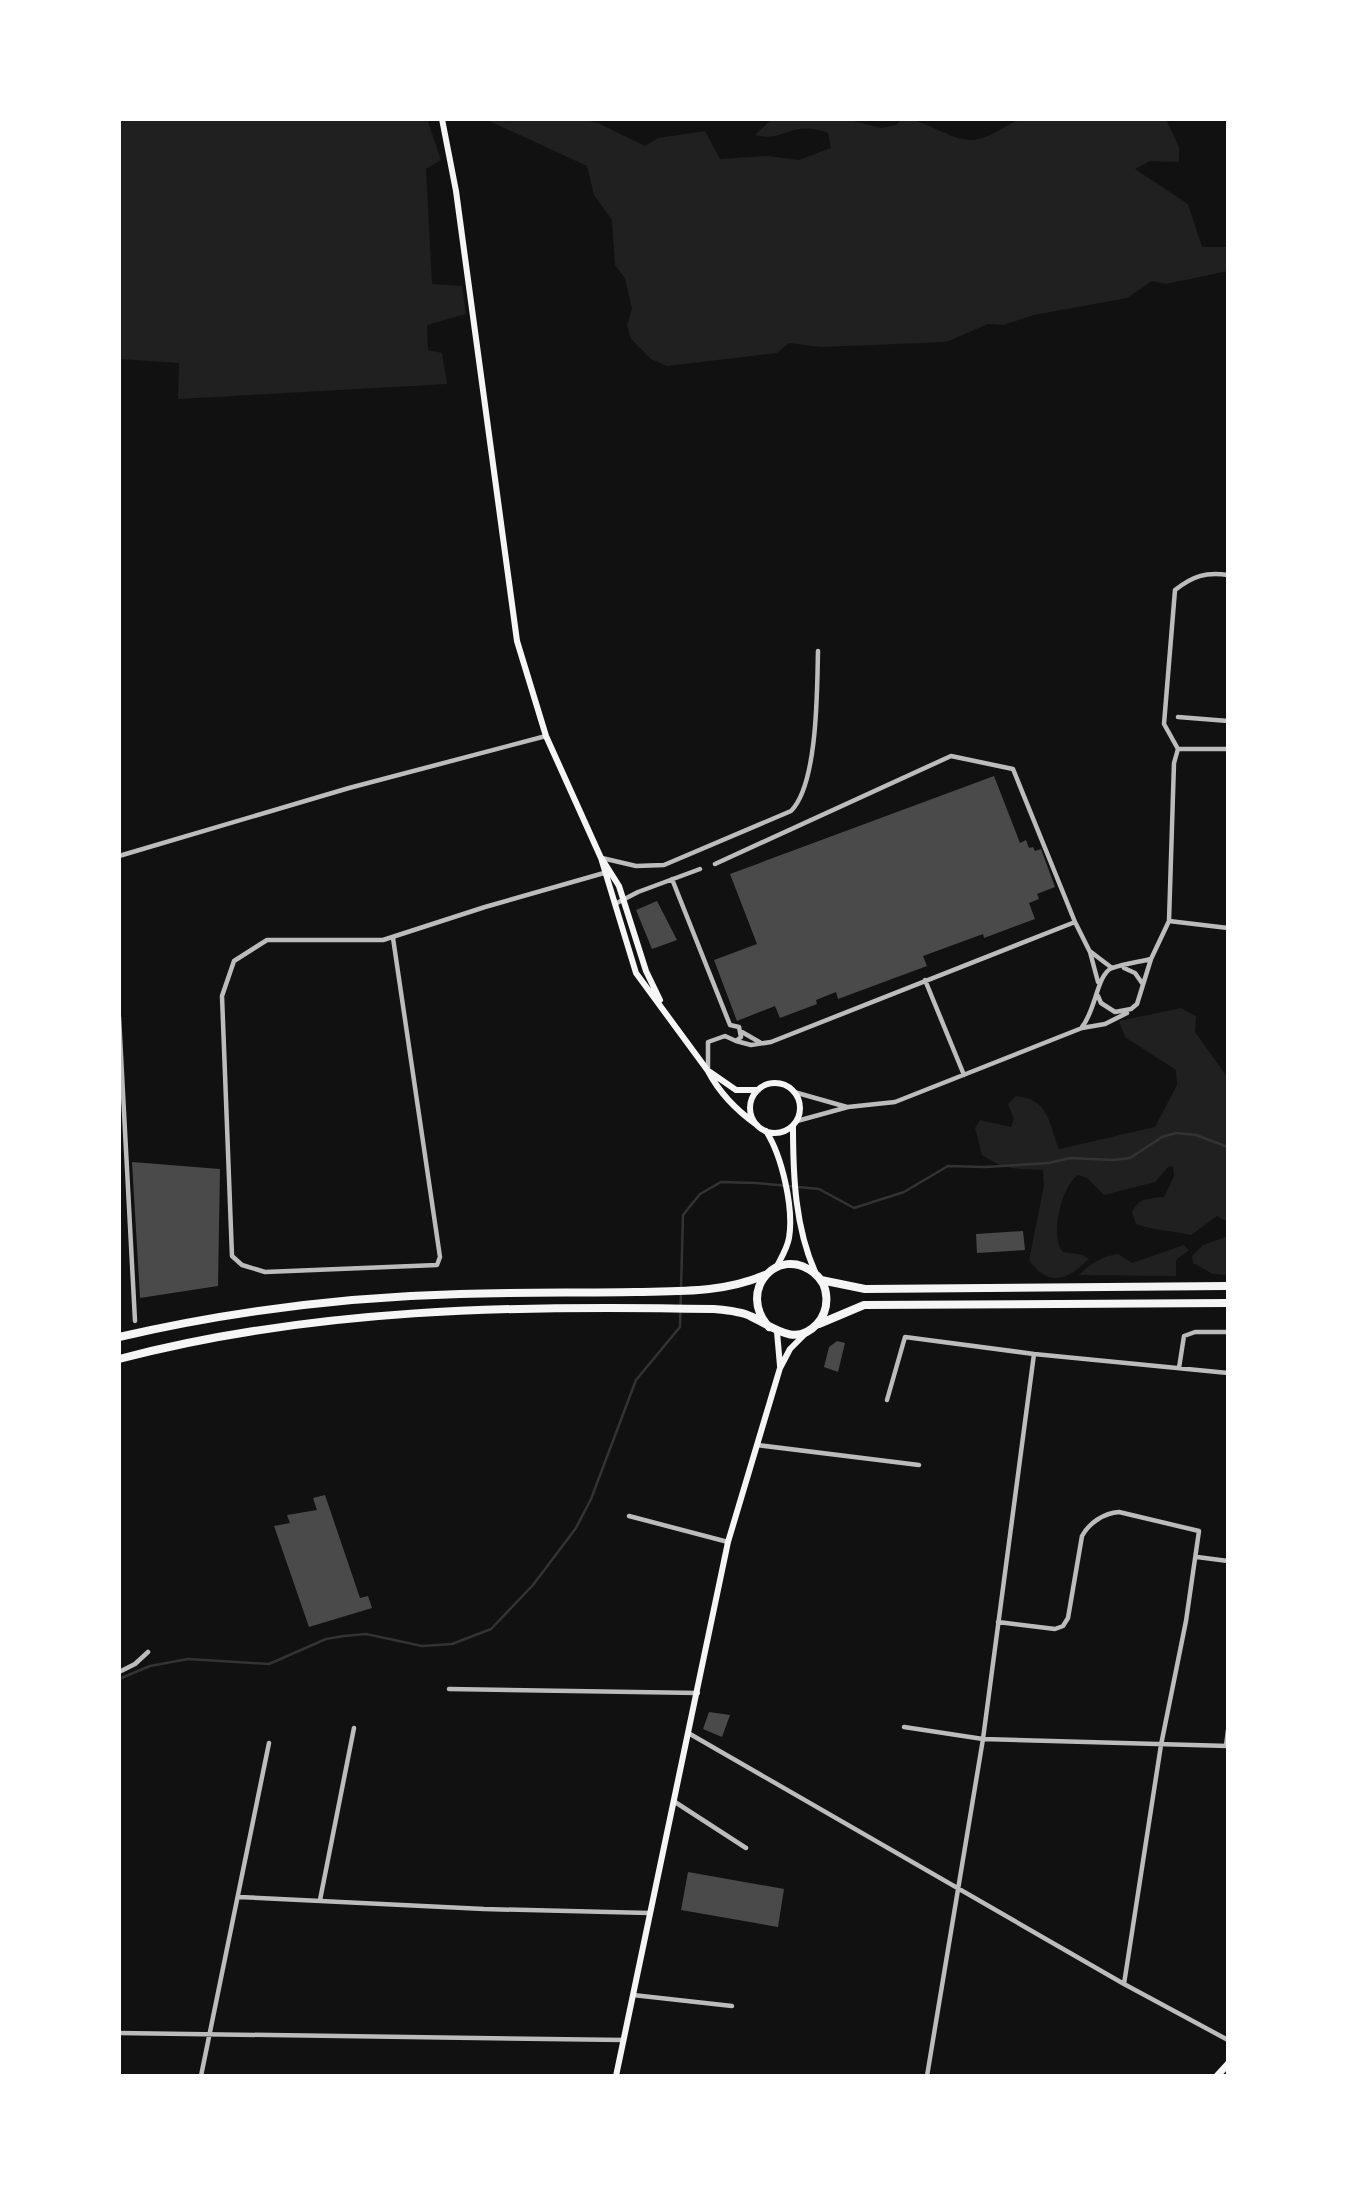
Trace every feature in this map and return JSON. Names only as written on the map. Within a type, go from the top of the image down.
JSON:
[{"type":"highway","points":[[769,1327],[758,1311],[756,1301],[760,1281],[776,1268],[796,1265],[818,1277],[865,1290],[1228,1286]]},
{"type":"highway","points":[[119,1337],[246,1311],[321,1302],[461,1294],[689,1291],[728,1288],[767,1274]]},
{"type":"highway","points":[[816,1326],[827,1304],[818,1277]]},
{"type":"highway","points":[[119,1359],[181,1343],[359,1317],[563,1309],[723,1310],[749,1315],[777,1332],[796,1335],[864,1305],[1228,1303]]},
{"type":"main road","points":[[442,119],[456,191],[517,641],[546,736],[601,858],[636,973],[708,1071],[717,1088],[738,1111],[766,1131],[775,1133],[795,1123]]},
{"type":"main road","points":[[601,858],[611,870],[648,975],[667,1014]]},
{"type":"main road","points":[[636,973],[648,975]]},
{"type":"main road","points":[[708,1071],[736,1090],[758,1090],[773,1083],[788,1087],[794,1092],[801,1110],[795,1123],[792,1156],[798,1211],[807,1254],[818,1277]]},
{"type":"main road","points":[[757,1125],[750,1111],[758,1090]]},
{"type":"main road","points":[[766,1131],[778,1156],[787,1200],[789,1236],[776,1268]]},
{"type":"main road","points":[[777,1332],[780,1368]]},
{"type":"main road","points":[[616,2076],[649,1913],[699,1693],[728,1542],[780,1368],[790,1349],[806,1332]]},
{"type":"main road","points":[[1217,2076],[1228,2064]]},
{"type":"street","points":[[795,1123],[848,1107],[895,1102],[1082,1028],[1105,1024],[1131,1009],[1141,999],[1142,983],[1169,921],[1174,763],[1178,749],[1164,724],[1175,590],[1192,576],[1209,573],[1228,575]]},
{"type":"street","points":[[601,858],[636,866],[664,865],[790,811],[799,803],[804,790],[816,722],[818,650]]},
{"type":"street","points":[[1178,717],[1228,721]]},
{"type":"street","points":[[119,856],[349,788],[546,736]]},
{"type":"street","points":[[1178,749],[1228,750]]},
{"type":"street","points":[[715,864],[951,756],[1013,769],[1075,922],[1090,952],[1101,1003],[1115,1012],[1131,1009]]},
{"type":"street","points":[[615,904],[700,869]]},
{"type":"street","points":[[393,938],[440,1257],[437,1265],[265,1272],[242,1265],[232,1256],[222,996],[234,961],[267,940],[393,938],[485,906],[604,873]]},
{"type":"street","points":[[672,879],[730,1025],[725,1036],[708,1042],[708,1071]]},
{"type":"street","points":[[1169,921],[1228,928]]},
{"type":"street","points":[[725,1036],[729,1041],[762,1044],[789,1036],[1075,922]]},
{"type":"street","points":[[1090,952],[1112,968]]},
{"type":"street","points":[[1098,982],[1112,968],[1151,959]]},
{"type":"street","points":[[1120,967],[1135,972],[1142,983]]},
{"type":"street","points":[[925,981],[964,1075]]},
{"type":"street","points":[[1082,1028],[1098,996]]},
{"type":"street","points":[[119,1017],[135,1321]]},
{"type":"street","points":[[730,1025],[737,1026],[762,1044]]},
{"type":"street","points":[[736,1041],[742,1032]]},
{"type":"street","points":[[794,1092],[848,1107]]},
{"type":"street","points":[[1179,1368],[1184,1336],[1195,1332],[1228,1332]]},
{"type":"street","points":[[887,1400],[905,1336],[1034,1354],[1228,1373]]},
{"type":"street","points":[[927,2076],[983,1739],[1034,1354]]},
{"type":"street","points":[[756,1445],[919,1465]]},
{"type":"street","points":[[998,1622],[1055,1629],[1063,1626],[1068,1618],[1082,1536],[1087,1526],[1110,1513],[1119,1512],[1199,1531],[1197,1557],[1161,1745],[1124,1984]]},
{"type":"street","points":[[629,1516],[728,1542]]},
{"type":"street","points":[[1197,1557],[1228,1561]]},
{"type":"street","points":[[119,1672],[135,1664],[148,1652]]},
{"type":"street","points":[[449,1689],[699,1693]]},
{"type":"street","points":[[904,1727],[983,1739],[1227,1746],[1228,1730]]},
{"type":"street","points":[[320,1900],[354,1728]]},
{"type":"street","points":[[690,1734],[1124,1984],[1228,2040]]},
{"type":"street","points":[[201,2076],[269,1743]]},
{"type":"street","points":[[674,1802],[746,1848]]},
{"type":"street","points":[[239,1897],[484,1909],[649,1913]]},
{"type":"street","points":[[633,1995],[732,2006]]},
{"type":"street","points":[[119,2033],[624,2040]]},
{"type":"shaded area","points":[[119,119],[427,119],[441,160],[426,169],[432,284],[462,286],[466,314],[427,325],[428,350],[442,353],[447,384],[178,399],[179,363],[119,359]]},
{"type":"shaded area","points":[[485,119],[580,119],[598,123],[645,146],[658,138],[705,131],[720,159],[768,156],[799,160],[831,148],[828,133],[805,129],[774,136],[755,135],[772,119],[845,119],[881,128],[896,125],[902,119],[929,126],[954,137],[972,140],[987,137],[1026,119],[1166,119],[1179,147],[1179,162],[1150,161],[1135,169],[1188,204],[1202,247],[1228,247],[1228,271],[1166,284],[1152,281],[1127,298],[1034,315],[1003,325],[988,324],[946,342],[821,347],[789,343],[777,353],[667,366],[651,359],[631,339],[627,325],[632,309],[625,278],[615,265],[612,220],[594,195],[587,166]]},
{"type":"shaded area","points":[[1181,1008],[1196,1016],[1195,1032],[1228,1078],[1228,1222],[1217,1216],[1191,1235],[1136,1224],[1132,1212],[1135,1207],[1145,1200],[1164,1197],[1174,1176],[1173,1167],[1169,1166],[1155,1182],[1104,1195],[1087,1178],[1078,1175],[1067,1189],[1063,1200],[1057,1235],[1063,1252],[1083,1255],[1089,1259],[1065,1276],[1058,1278],[1043,1274],[1029,1260],[1044,1186],[1043,1170],[1011,1168],[982,1155],[975,1128],[980,1120],[1011,1127],[1014,1119],[1008,1104],[1016,1096],[1027,1098],[1042,1107],[1050,1121],[1059,1149],[1155,1127],[1177,1085],[1176,1070],[1125,1037],[1119,1021]]},
{"type":"shaded area","points":[[1228,1236],[1228,1275],[1213,1274],[1193,1263],[1192,1256],[1203,1245]]},
{"type":"shaded area","points":[[1184,1245],[1189,1250],[1176,1260],[1176,1276],[1079,1275],[1092,1264],[1107,1257],[1118,1254],[1132,1263]]},
{"type":"building","points":[[994,776],[1020,843],[1026,840],[1029,848],[1033,847],[1035,851],[1041,849],[1055,887],[1037,894],[1039,899],[1029,903],[1035,919],[923,956],[927,966],[838,999],[836,992],[816,1000],[817,1004],[780,1018],[775,1006],[737,1021],[714,960],[757,944],[730,874]]},
{"type":"building","points":[[657,901],[677,940],[652,949],[636,910]]},
{"type":"building","points":[[132,1162],[220,1169],[218,1286],[140,1298]]},
{"type":"building","points":[[1023,1231],[1025,1250],[977,1253],[976,1234]]},
{"type":"building","points":[[837,1341],[845,1343],[838,1372],[824,1367],[829,1347]]},
{"type":"building","points":[[325,1495],[360,1598],[368,1596],[372,1608],[309,1627],[274,1526],[290,1523],[287,1515],[317,1510],[313,1498]]},
{"type":"building","points":[[709,1712],[730,1715],[722,1737],[703,1729]]},
{"type":"building","points":[[688,1872],[784,1889],[778,1927],[681,1910]]},
{"type":"waterway","points":[[119,1679],[150,1666],[188,1659],[269,1664],[326,1639],[344,1636],[366,1634],[422,1646],[452,1644],[491,1629],[533,1585],[576,1528],[591,1499],[636,1380],[680,1327],[683,1215],[700,1194],[721,1182],[819,1189],[854,1208],[904,1192],[948,1166],[1049,1163],[1070,1158],[1130,1158],[1162,1137],[1176,1133],[1196,1135],[1228,1147]]}]
